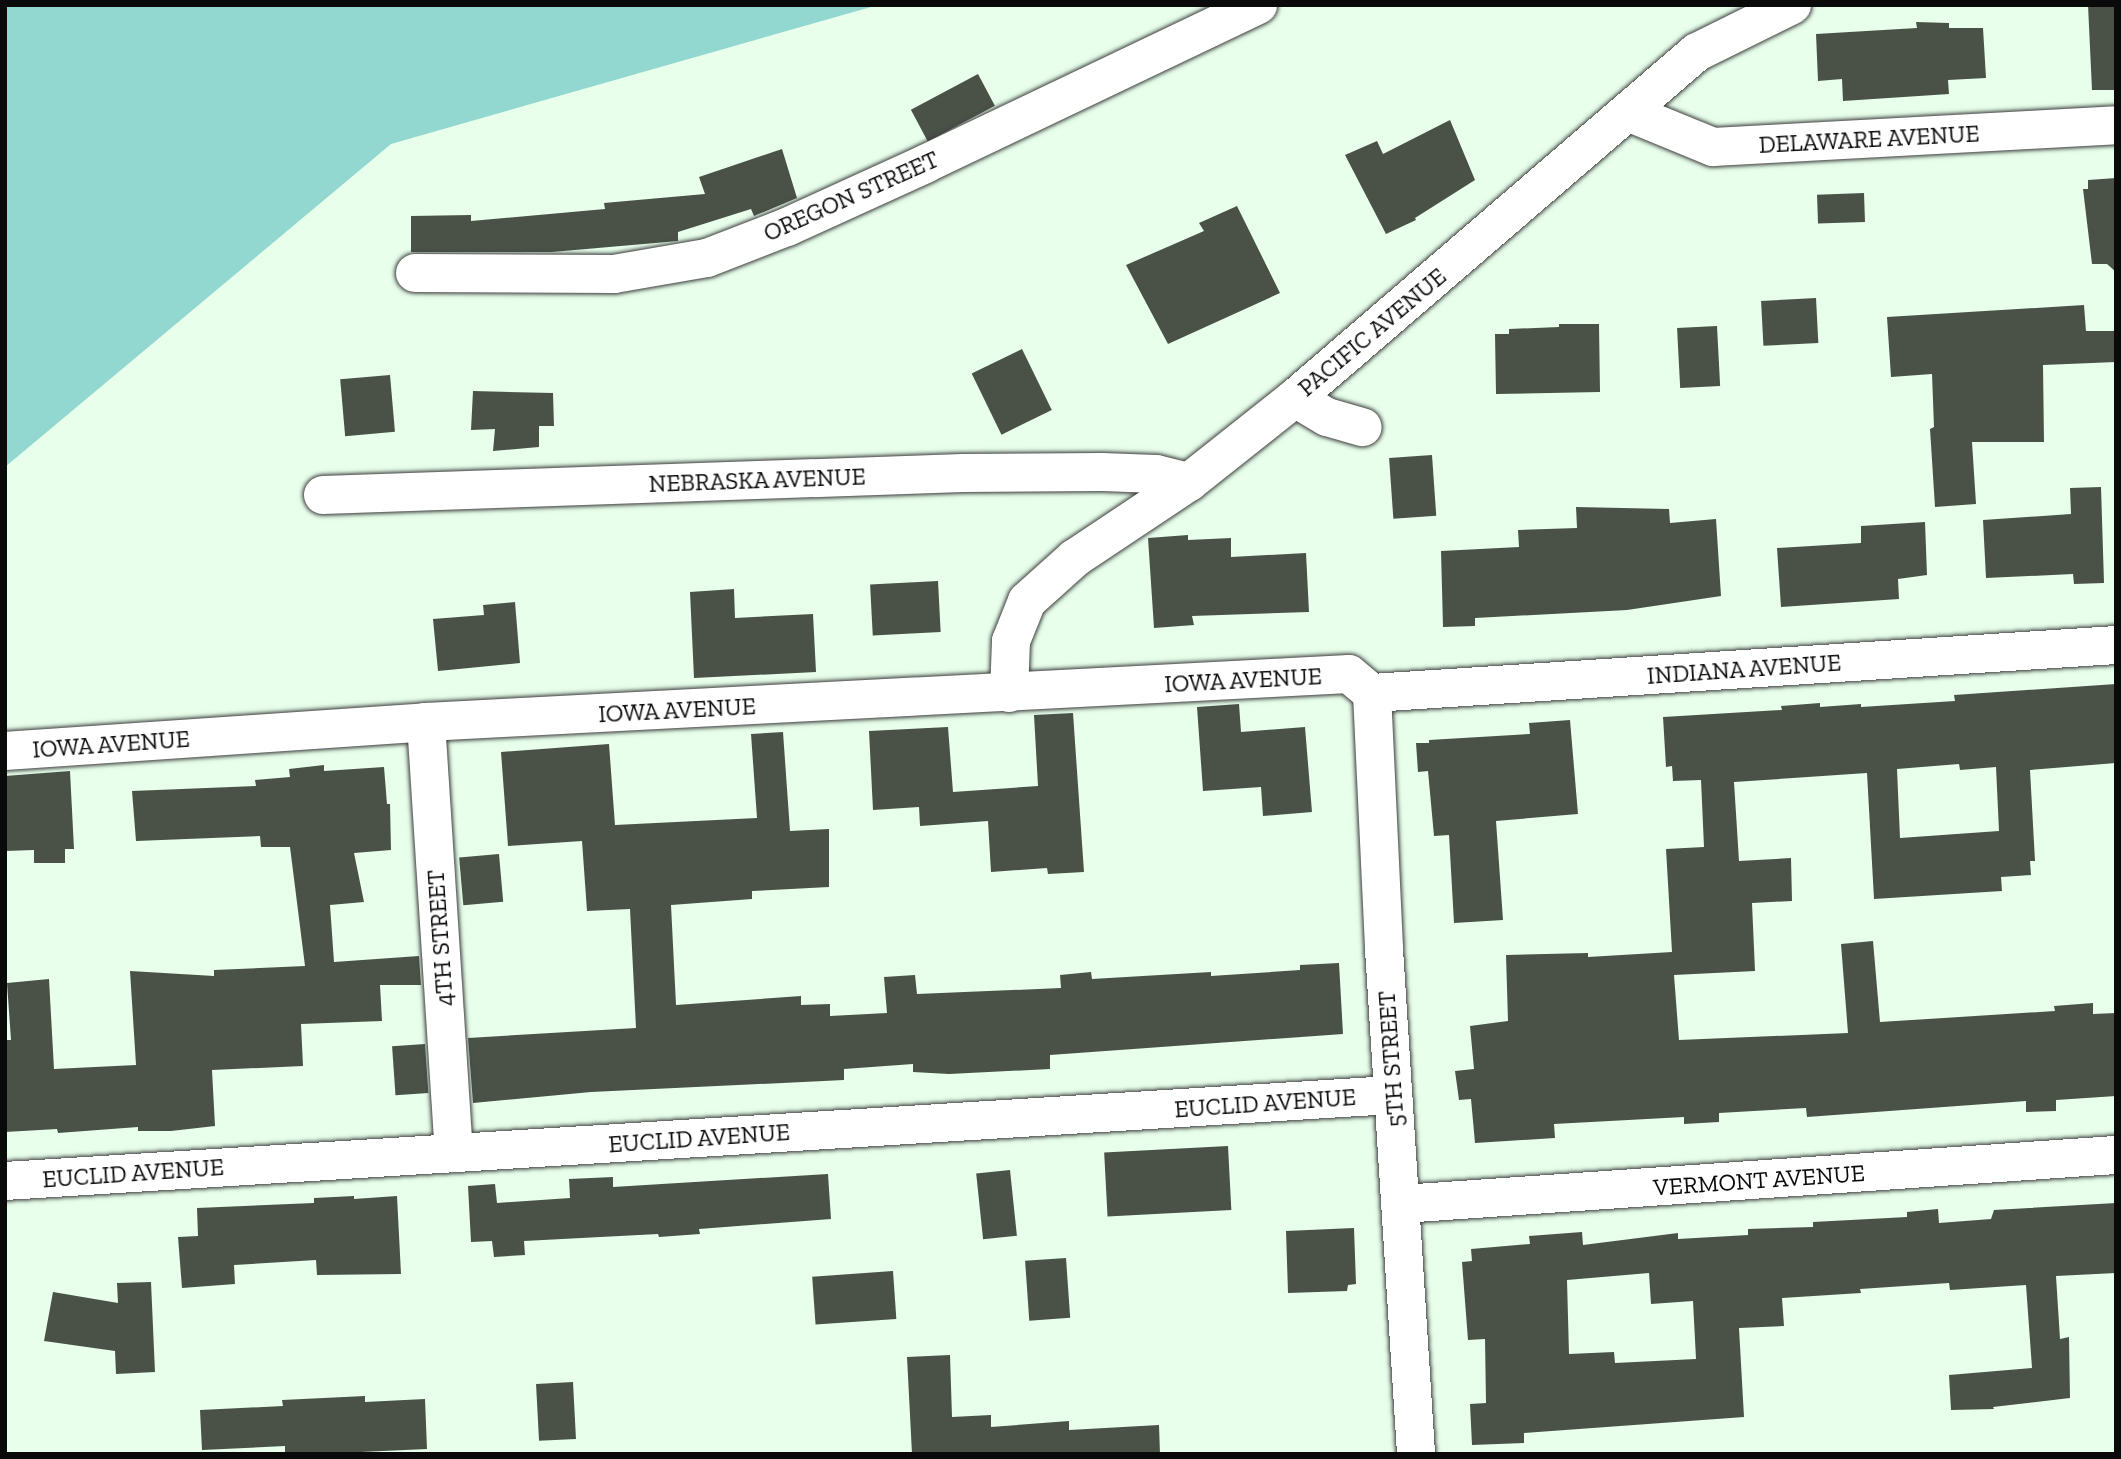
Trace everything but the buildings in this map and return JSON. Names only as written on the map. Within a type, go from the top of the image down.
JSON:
[{"type":"street","name":"OREGON STREET","points":[[415,273],[614,274],[707,258],[787,227],[925,164],[1258,5]]},
{"type":"street","name":"PACIFIC AVENUE","points":[[1009,694],[1011,641],[1027,601],[1075,558],[1189,482],[1295,398],[1630,113],[1697,52],[1792,5]]},
{"type":"street","name":"DELAWARE AVENUE","points":[[1630,113],[1713,148],[2116,125]]},
{"type":"street","points":[[1295,398],[1327,417],[1363,427]]},
{"type":"street","name":"NEBRASKA AVENUE","points":[[323,495],[963,473],[1156,474],[1189,482]]},
{"type":"street","name":"INDIANA AVENUE","points":[[1361,684],[2116,645]]},
{"type":"street","name":"IOWA AVENUE","points":[[5,751],[426,722],[1009,694],[1361,684]]},
{"type":"street","name":"5TH STREET","points":[[1361,684],[1402,1204],[1416,1454]]},
{"type":"street","name":"4TH STREET","points":[[426,722],[454,1153]]},
{"type":"street","name":"EUCLID AVENUE","points":[[5,1181],[1393,1095]]},
{"type":"street","name":"VERMONT AVENUE","points":[[1402,1204],[2116,1155]]},
{"type":"shaded area","points":[[5,5],[878,5],[391,144],[5,467]]}]
